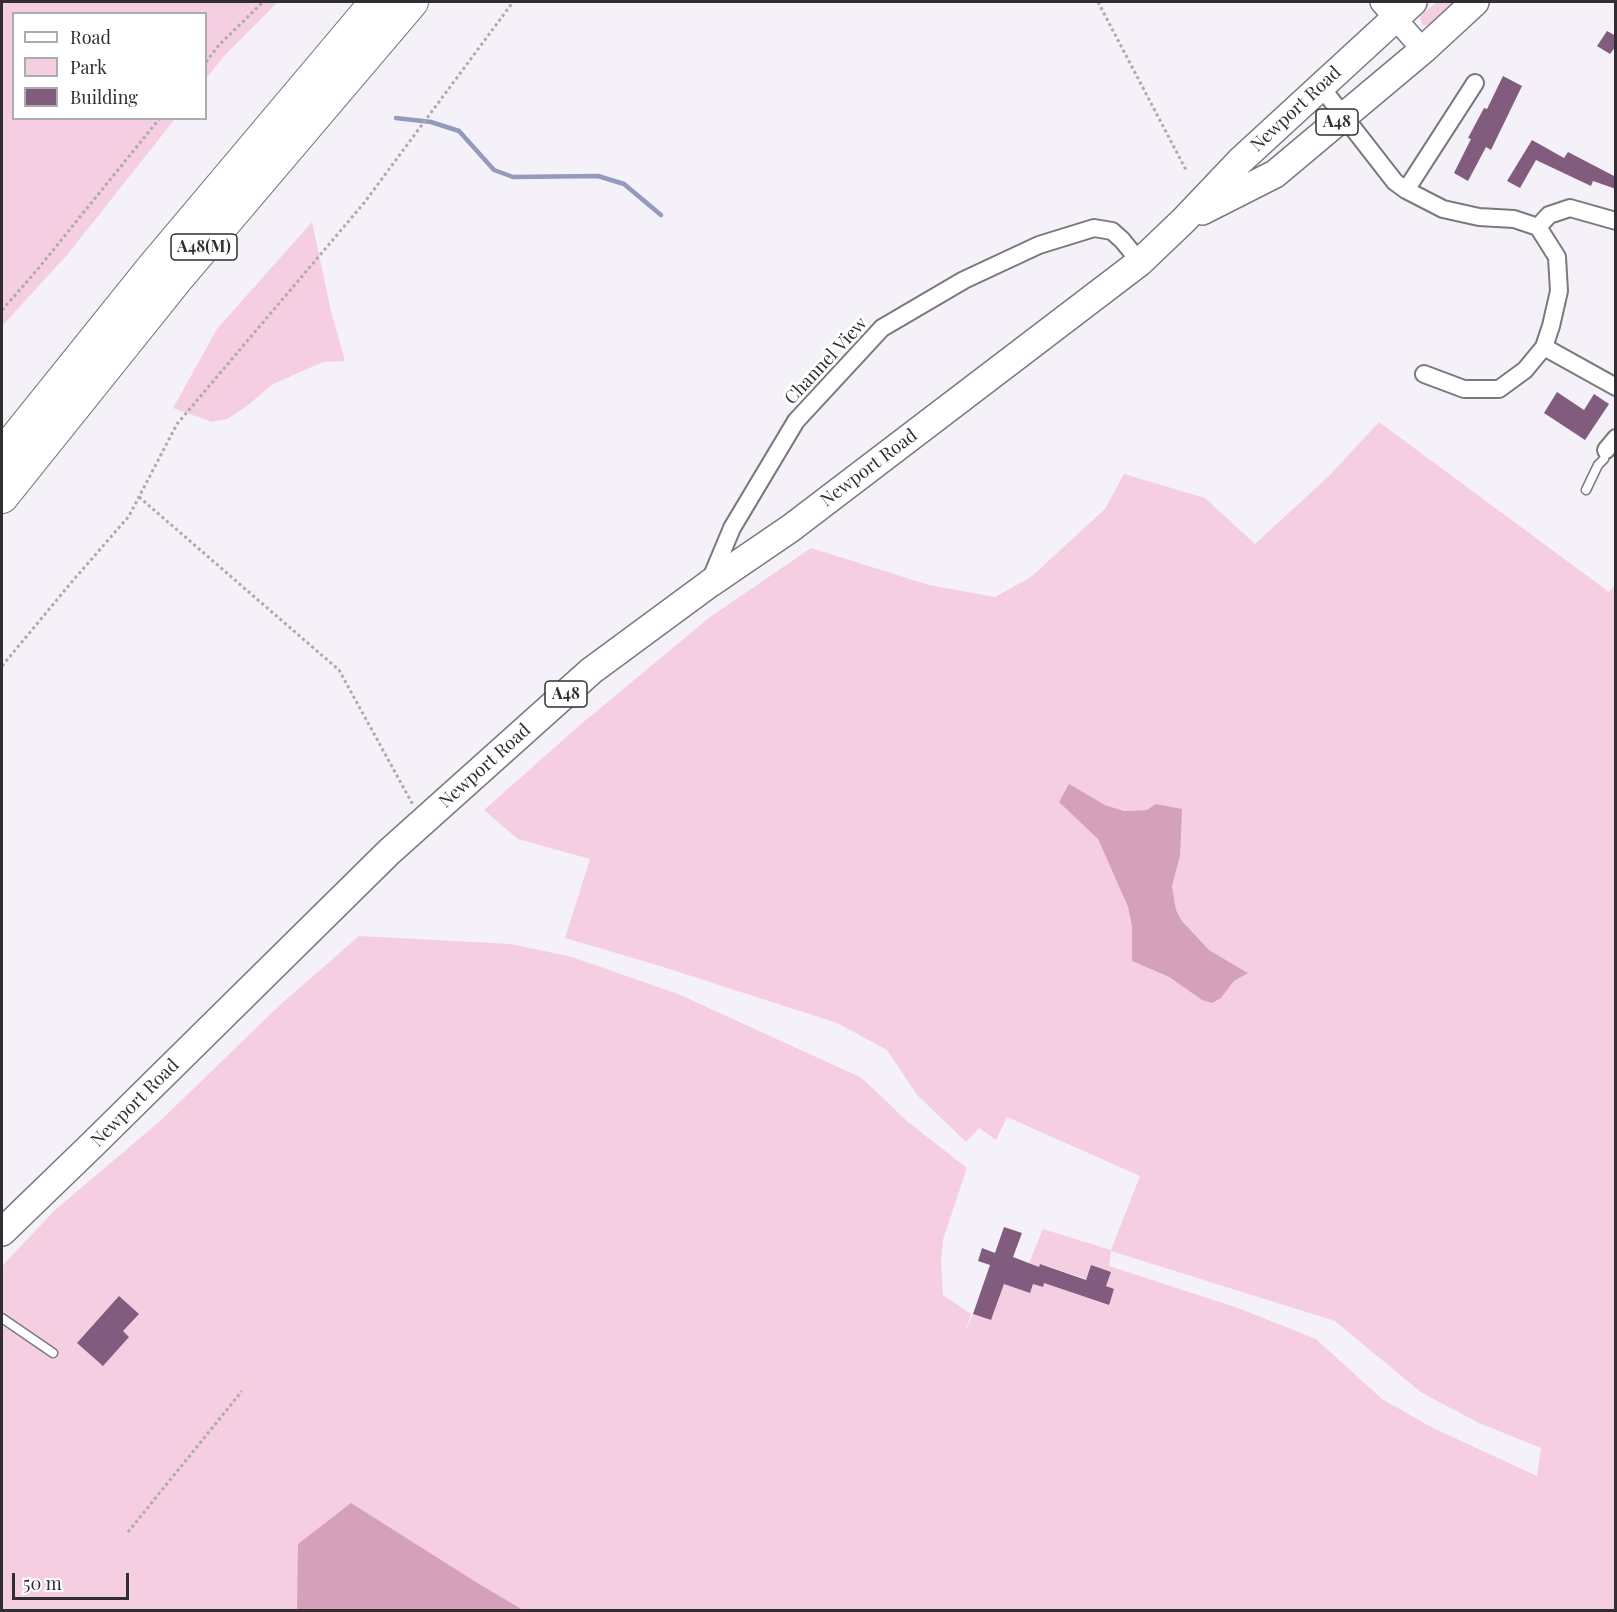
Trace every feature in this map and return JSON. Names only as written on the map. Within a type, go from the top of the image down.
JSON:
[{"type":"highway","name":"A48(M)","points":[[2,455],[153,267],[376,2]]},
{"type":"highway","name":"A48(M)","points":[[2,497],[176,280],[412,2]]},
{"type":"main road","name":"Newport Road","points":[[1185,220],[1275,174],[1423,50],[1475,2]]},
{"type":"main road","name":"Newport Road","points":[[2,1232],[389,852],[591,671],[709,584],[791,528],[1140,262],[1185,220],[1240,161],[1321,87],[1396,7]]},
{"type":"street","points":[[1396,7],[1423,50]]},
{"type":"street","points":[[1406,190],[1475,84]]},
{"type":"street","points":[[1321,87],[1395,183],[1443,209],[1479,217],[1514,219],[1538,227],[1557,257],[1558,291],[1551,326],[1544,347],[1525,370],[1498,389],[1464,389],[1424,374]]},
{"type":"street","points":[[1538,227],[1549,215],[1570,208],[1616,221]]},
{"type":"street","name":"Channel View","points":[[709,584],[732,528],[796,422],[882,328],[964,280],[1039,245],[1094,228],[1112,231],[1140,262]]},
{"type":"street","points":[[1544,347],[1616,387]]},
{"type":"lane","points":[[1586,490],[1611,444]]},
{"type":"lane","points":[[2,1318],[53,1353]]},
{"type":"path","points":[[207,61],[219,45],[263,2]]},
{"type":"path","points":[[2,666],[129,516],[177,424],[364,203],[513,2]]},
{"type":"path","points":[[1098,2],[1186,170]]},
{"type":"path","points":[[2,310],[158,120]]},
{"type":"path","points":[[139,497],[339,670],[423,822]]},
{"type":"path","points":[[128,1532],[242,1391]]},
{"type":"green space","points":[[2,2],[278,2],[224,56],[207,78],[207,12],[12,12],[12,120],[174,120],[67,255],[2,326]]},
{"type":"green space","points":[[1437,2],[1457,2],[1431,25],[1422,25],[1420,16]]},
{"type":"green space","points":[[312,222],[331,311],[345,361],[323,362],[273,384],[227,419],[212,422],[173,408],[217,329]]},
{"type":"green space","points":[[1379,422],[1609,592],[1615,585],[1615,1610],[2,1610],[2,1266],[55,1210],[160,1121],[281,1004],[359,936],[511,944],[572,957],[678,994],[862,1078],[908,1122],[967,1168],[943,1240],[941,1260],[943,1295],[971,1314],[965,1333],[973,1314],[991,1320],[1004,1284],[1030,1293],[1033,1284],[1042,1287],[1044,1283],[1108,1305],[1114,1289],[1106,1286],[1091,1265],[1086,1279],[1041,1264],[1039,1267],[1029,1263],[1043,1229],[1111,1250],[1140,1176],[1007,1117],[996,1140],[979,1128],[966,1142],[917,1095],[887,1050],[837,1023],[565,938],[590,859],[518,839],[484,810],[581,724],[710,617],[811,548],[929,585],[995,597],[1031,577],[1105,509],[1124,474],[1205,498],[1255,544],[1329,476]],"holes":[[[1069,785],[1105,805],[1124,811],[1147,810],[1180,856],[1172,886],[1176,910],[1182,921],[1209,950],[1247,972],[1234,981],[1221,998],[1202,1000],[1169,977],[1132,961],[1132,927],[1128,907],[1098,839]],[[1111,1251],[1335,1321],[1422,1393],[1479,1423],[1541,1448],[1537,1476],[1433,1428],[1382,1399],[1316,1339],[1238,1308],[1109,1266]]]},
{"type":"shaded area","points":[[1069,784],[1105,805],[1124,811],[1147,810],[1156,804],[1182,809],[1180,856],[1172,886],[1176,910],[1182,921],[1209,950],[1248,973],[1234,981],[1221,998],[1212,1003],[1202,1000],[1169,977],[1132,961],[1132,927],[1128,907],[1098,839],[1059,802]]},
{"type":"shaded area","points":[[351,1503],[523,1610],[297,1610],[298,1544]]},
{"type":"building","points":[[1607,31],[1616,36],[1616,46],[1610,54],[1597,46]]},
{"type":"building","points":[[1503,76],[1522,86],[1491,150],[1486,147],[1468,181],[1454,173],[1471,139],[1468,138],[1484,108],[1487,109]]},
{"type":"building","points":[[1532,140],[1564,158],[1568,152],[1616,177],[1616,189],[1593,181],[1591,186],[1536,160],[1520,188],[1507,181]]},
{"type":"building","points":[[1557,392],[1584,410],[1594,394],[1609,404],[1585,440],[1544,413]]},
{"type":"building","points":[[1004,1227],[1022,1233],[1013,1257],[1086,1280],[1091,1265],[1111,1272],[1106,1286],[1114,1289],[1109,1305],[1044,1283],[1043,1287],[1033,1284],[1030,1293],[1004,1284],[991,1320],[973,1314],[990,1265],[978,1261],[982,1248],[995,1253]]},
{"type":"building","points":[[119,1296],[139,1314],[123,1331],[129,1337],[103,1366],[77,1343]]},
{"type":"waterway","points":[[396,118],[431,122],[459,131],[494,170],[513,177],[598,176],[624,184],[661,215]]}]
